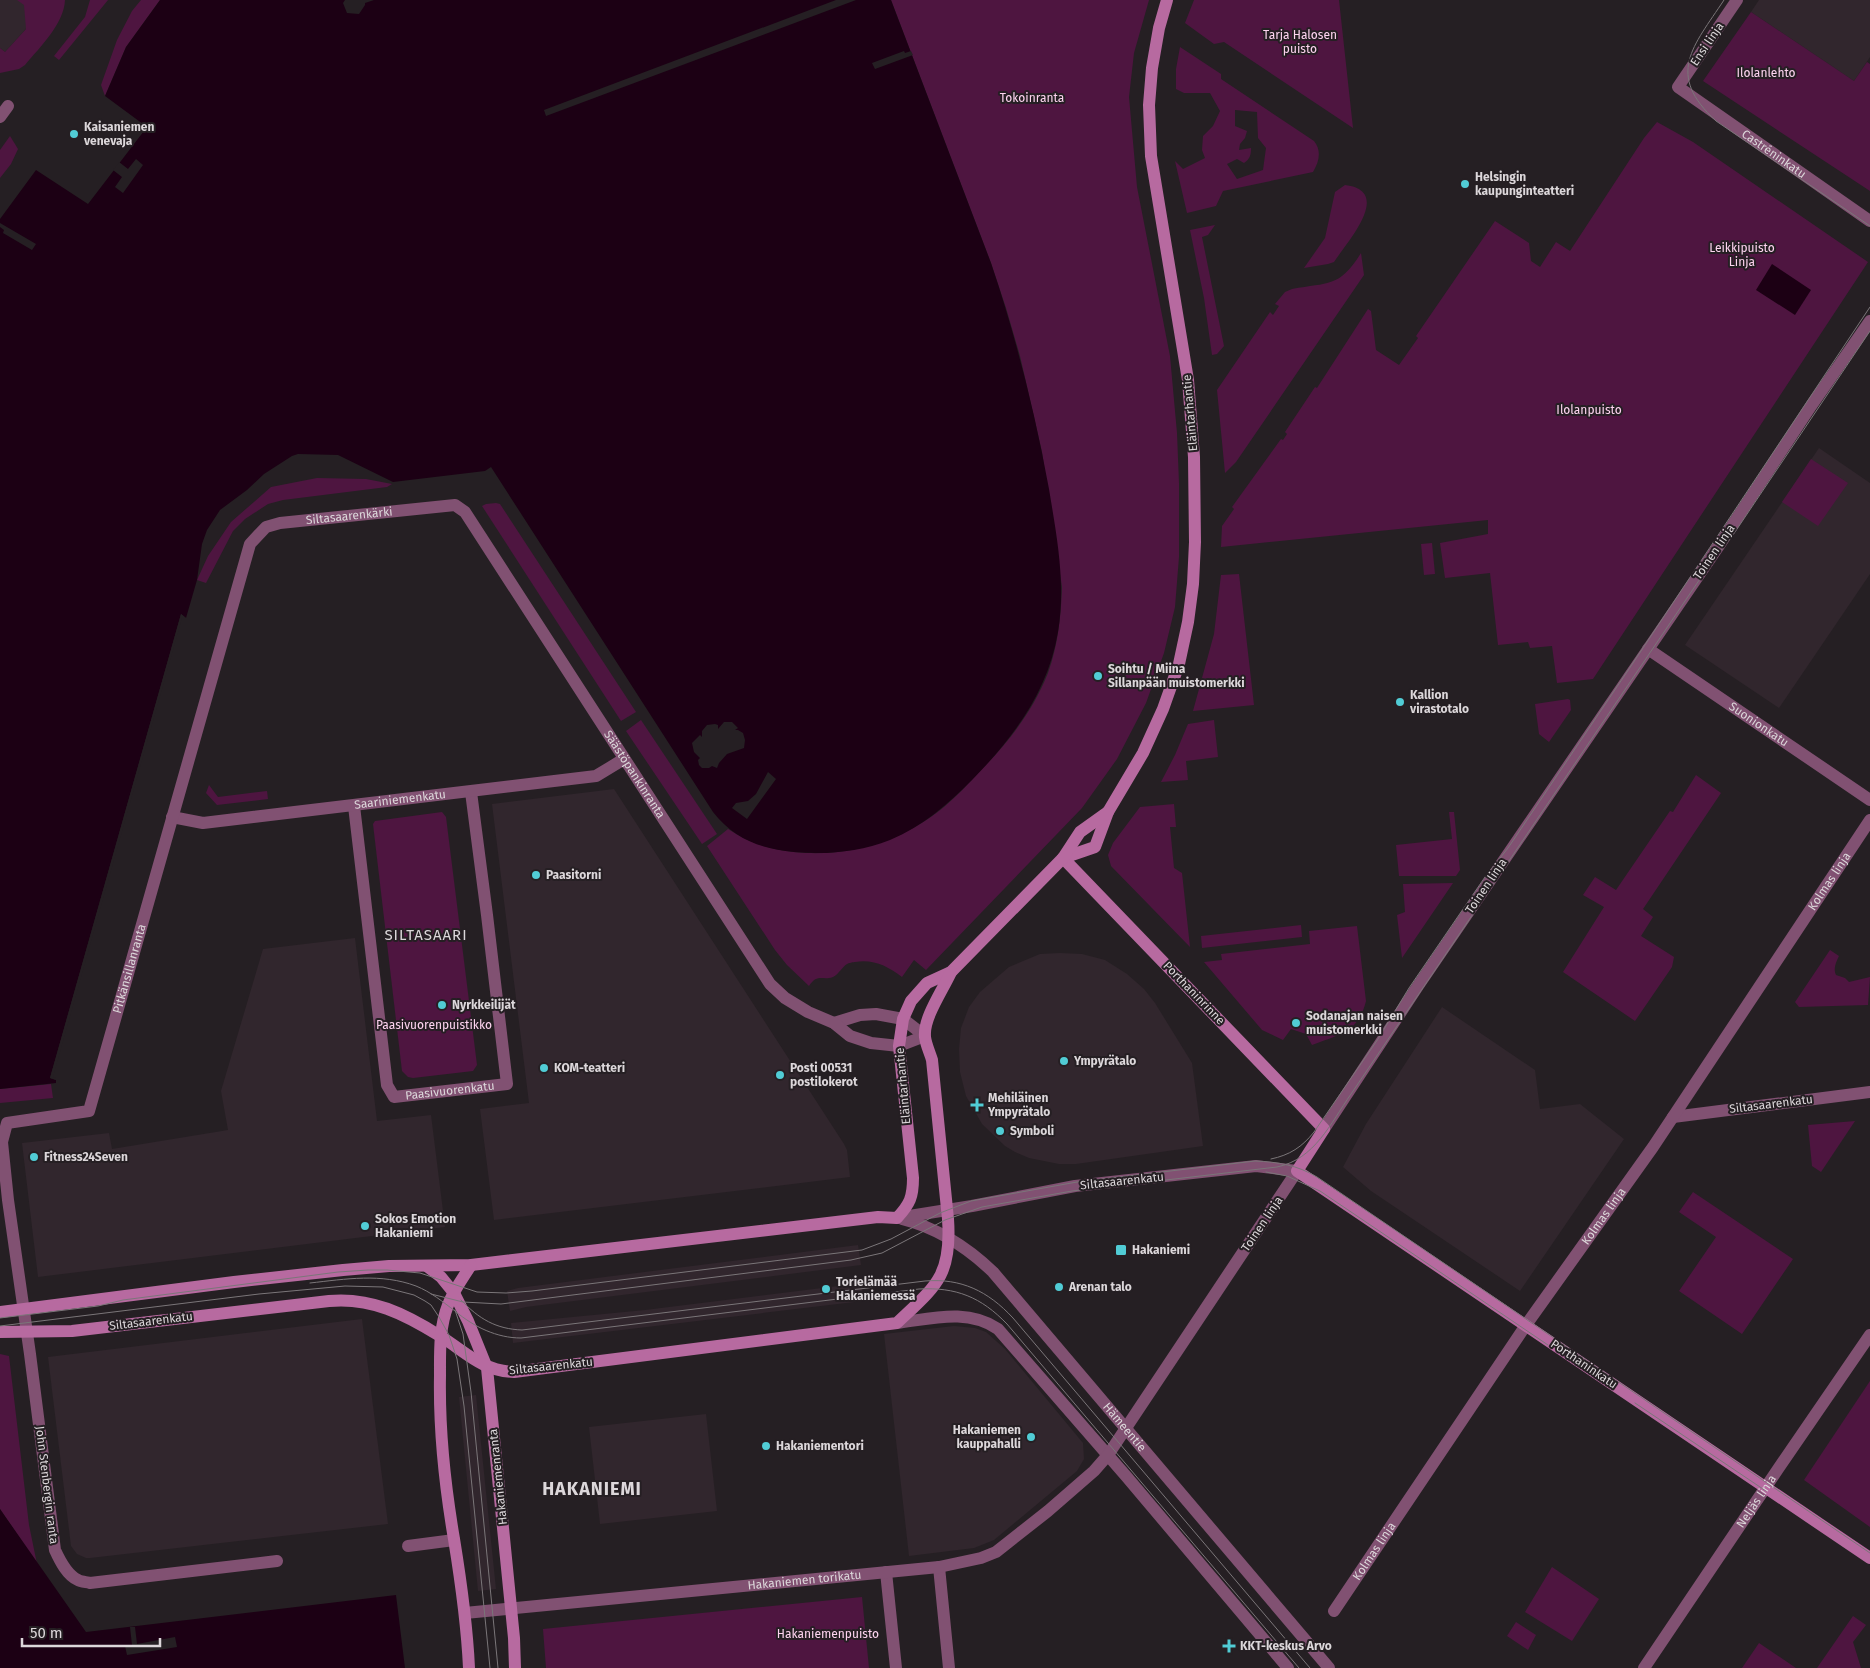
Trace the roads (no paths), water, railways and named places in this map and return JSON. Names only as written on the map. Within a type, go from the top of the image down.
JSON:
[{"type":"main road","name":"Eläintarhantie","points":[[1063,858],[1095,846],[1108,812],[1144,753],[1163,709],[1179,664],[1188,622],[1193,584],[1195,542],[1194,457],[1188,380],[1151,156],[1149,105],[1152,68],[1158,28],[1167,0]]},
{"type":"main road","name":"Eläintarhantie","points":[[948,1210],[932,1060],[925,1036],[926,1024],[931,1009],[940,996],[951,972],[1063,858],[1080,832],[1108,812]]},
{"type":"main road","name":"Porthaninrinne","points":[[1063,858],[1324,1129]]},
{"type":"main road","name":"Eläintarhantie","points":[[897,1218],[913,1194],[913,1178],[899,1046],[903,1020],[910,1001],[927,983],[951,972]]},
{"type":"main road","name":"Toinen linja","points":[[1297,1171],[1324,1129]]},
{"type":"main road","name":"Porthaninkatu","points":[[1297,1171],[1870,1558]]},
{"type":"main road","points":[[897,1323],[929,1293],[939,1280],[948,1256],[950,1238],[948,1210]]},
{"type":"main road","name":"Siltasaarenkatu","points":[[0,1312],[333,1271],[389,1266],[471,1265],[878,1217],[897,1218]]},
{"type":"main road","points":[[469,1668],[465,1614],[454,1540],[440,1417],[440,1336],[448,1305],[471,1265]]},
{"type":"main road","name":"Hakaniemenranta","points":[[428,1267],[441,1277],[454,1293],[468,1321],[487,1368],[512,1609],[514,1668]]},
{"type":"main road","name":"Siltasaarenkatu","points":[[0,1332],[72,1331],[348,1300],[375,1304],[440,1336],[487,1368],[508,1372],[522,1372],[897,1323]]},
{"type":"street","name":"Ensi linja","points":[[1678,88],[1737,0]]},
{"type":"street","name":"Castréninkatu","points":[[1678,88],[1870,221]]},
{"type":"street","points":[[0,117],[8,106]]},
{"type":"street","name":"Toinen linja","points":[[1324,1129],[1418,986],[1870,321]]},
{"type":"street","name":"Siltasaarenkärki","points":[[250,544],[266,527],[280,522],[456,505]]},
{"type":"street","name":"Säästöpankinranta","points":[[456,505],[466,512],[770,984],[785,998],[808,1012],[834,1023],[850,1036],[871,1043],[899,1046],[925,1036]]},
{"type":"street","name":"Pitkänsillanranta","points":[[26,1331],[2,1142],[7,1123],[90,1111],[250,544]]},
{"type":"street","name":"Suonionkatu","points":[[1648,648],[1870,800]]},
{"type":"street","name":"Saariniemenkatu","points":[[172,817],[203,823],[596,776],[624,759]]},
{"type":"street","name":"Paasivuorenkatu","points":[[354,806],[387,1085],[394,1097],[453,1091],[507,1084],[471,792]]},
{"type":"street","name":"Kolmas linja","points":[[1334,1611],[1526,1325],[1672,1117],[1870,820]]},
{"type":"street","points":[[834,1023],[860,1014],[876,1014],[903,1020],[925,1036]]},
{"type":"street","name":"Siltasaarenkatu","points":[[1672,1117],[1870,1092]]},
{"type":"street","name":"Siltasaarenkatu","points":[[897,1218],[1075,1186],[1256,1166],[1297,1171]]},
{"type":"street","name":"Toinen linja","points":[[1108,1455],[1297,1171]]},
{"type":"street","name":"Hämeentie","points":[[897,1218],[919,1224],[950,1238],[968,1250],[993,1272],[1329,1668]]},
{"type":"street","points":[[897,1323],[958,1316],[973,1317],[986,1322],[1006,1336],[1288,1668]]},
{"type":"street","name":"John Stenbergin ranta","points":[[26,1331],[55,1550],[67,1570],[78,1580],[90,1583],[277,1561]]},
{"type":"street","name":"Neljäs linja","points":[[1644,1668],[1870,1335]]},
{"type":"street","name":"Hakaniemen torikatu","points":[[465,1614],[939,1567],[981,1558],[1001,1549],[1094,1471],[1108,1455]]},
{"type":"street","points":[[408,1546],[454,1540]]},
{"type":"street","points":[[939,1567],[949,1668]]},
{"type":"street","points":[[886,1572],[896,1668]]},
{"type":"tram line","points":[[1724,0],[1694,47],[1689,61],[1688,74],[1691,89],[1700,104],[1716,121],[1870,226]]},
{"type":"tram line","points":[[1271,1159],[1295,1150],[1314,1132],[1378,1039],[1409,988],[1485,877],[1508,848],[1633,663],[1870,307]]},
{"type":"tram line","points":[[431,1294],[463,1302],[501,1304],[851,1260],[882,1253],[945,1220],[982,1207],[1072,1191],[1277,1167],[1290,1163],[1302,1156],[1312,1148],[1328,1128],[1870,331]]},
{"type":"tram line","points":[[0,1318],[98,1306],[123,1300],[338,1272],[368,1270],[420,1273],[477,1292],[506,1293],[532,1291],[862,1250],[891,1239],[940,1213],[971,1201],[1077,1182],[1255,1161],[1272,1162],[1295,1167],[1317,1177],[1870,1553]]},
{"type":"tram line","points":[[1266,1172],[1287,1176],[1320,1191],[1548,1345]]},
{"type":"tram line","points":[[310,1283],[363,1278],[390,1279],[403,1282],[427,1291],[470,1322],[486,1330],[503,1336],[521,1338],[919,1289],[945,1290],[967,1296],[987,1307],[1007,1324],[1299,1668]]},
{"type":"tram line","points":[[461,1300],[474,1313],[488,1322],[504,1328],[522,1330],[925,1281],[950,1282],[973,1288],[994,1300],[1013,1318],[1310,1668]]},
{"type":"tram line","points":[[0,1326],[259,1294],[345,1286],[383,1287],[414,1295],[431,1305],[449,1335],[457,1359],[464,1406],[490,1668]]},
{"type":"tram line","points":[[455,1310],[463,1334],[471,1392],[498,1668]]},
{"type":"tram line","points":[[1635,1403],[1766,1491]]},
{"type":"place","name":"Kaisaniemen venevaja","points":[[74,134]]},
{"type":"place","name":"Helsingin kaupunginteatteri","points":[[1465,184]]},
{"type":"place","name":"Soihtu / Miina Sillanpään muistomerkki","points":[[1098,676]]},
{"type":"place","name":"Kallion virastotalo","points":[[1400,702]]},
{"type":"place","name":"Paasitorni","points":[[536,875]]},
{"type":"place","name":"Nyrkkeilijät","points":[[442,1005]]},
{"type":"place","name":"Sodanajan naisen muistomerkki","points":[[1296,1023]]},
{"type":"place","name":"Ympyrätalo","points":[[1064,1061]]},
{"type":"place","name":"KOM-teatteri","points":[[544,1068]]},
{"type":"place","name":"Posti 00531 postilokerot","points":[[780,1075]]},
{"type":"place","name":"Mehiläinen Ympyrätalo","points":[[977,1105]]},
{"type":"place","name":"Symboli","points":[[1000,1131]]},
{"type":"place","name":"Fitness24Seven","points":[[34,1157]]},
{"type":"place","name":"Sokos Emotion Hakaniemi","points":[[365,1226]]},
{"type":"place","name":"Hakaniemi","points":[[1121,1250]]},
{"type":"place","name":"Arenan talo","points":[[1059,1287]]},
{"type":"place","name":"Torielämää Hakaniemessä","points":[[826,1289]]},
{"type":"place","name":"Hakaniemen kauppahalli","points":[[1031,1437]]},
{"type":"place","name":"Hakaniementori","points":[[766,1446]]},
{"type":"place","name":"KKT-keskus Arvo","points":[[1229,1646]]},
{"type":"district","name":"SILTASAARI","points":[[426,935]]},
{"type":"district","name":"HAKANIEMI","points":[[592,1489]]},
{"type":"park label","name":"Tarja Halosen puisto","points":[[1300,42]]},
{"type":"park label","name":"Ilolanlehto","points":[[1766,73]]},
{"type":"park label","name":"Tokoinranta","points":[[1032,98]]},
{"type":"park label","name":"Leikkipuisto Linja","points":[[1742,255]]},
{"type":"park label","name":"Ilolanpuisto","points":[[1589,410]]},
{"type":"park label","name":"Paasivuorenpuistikko","points":[[434,1025]]},
{"type":"park label","name":"Hakaniemenpuisto","points":[[828,1634]]}]
